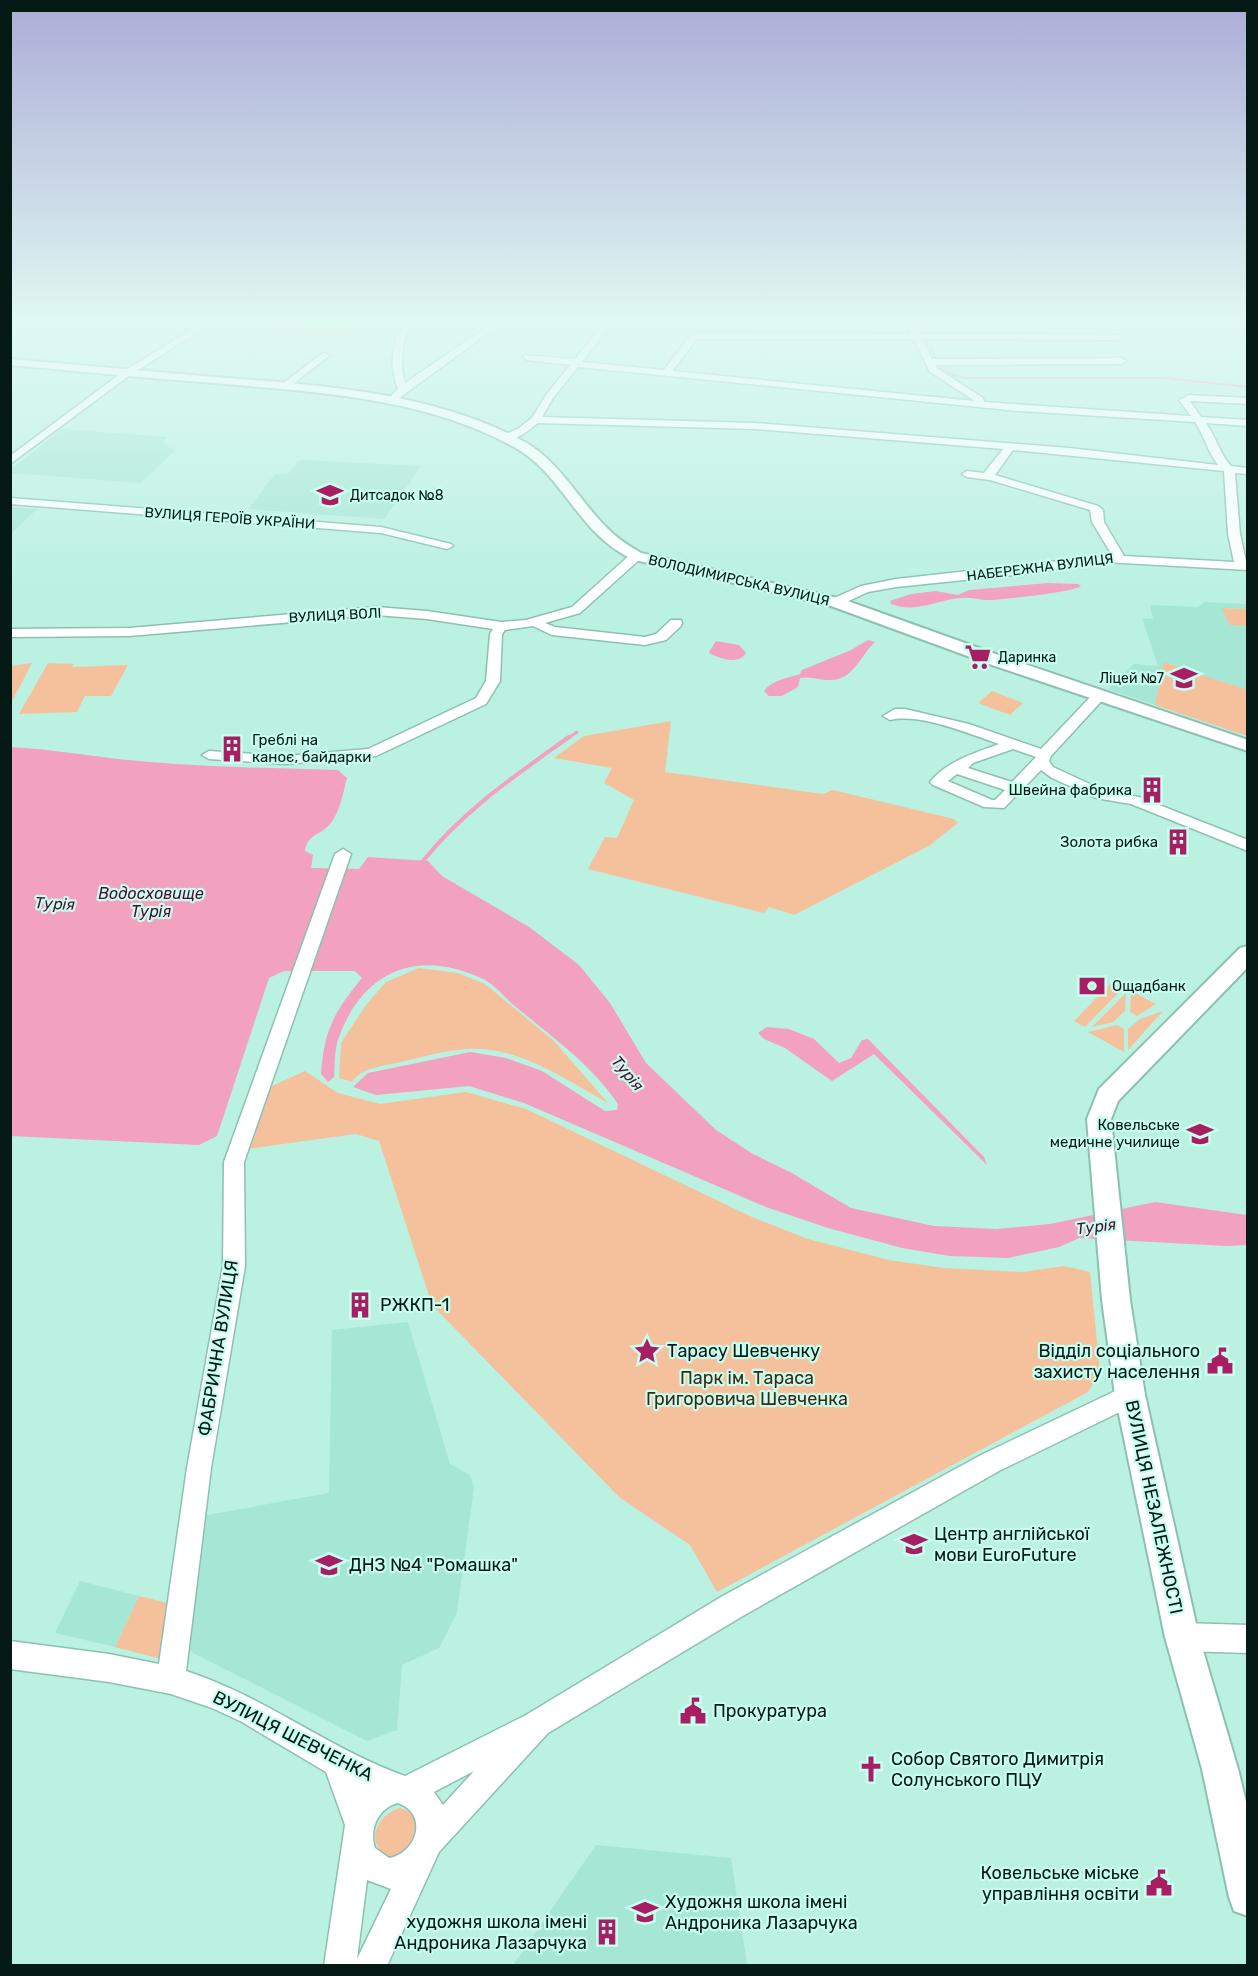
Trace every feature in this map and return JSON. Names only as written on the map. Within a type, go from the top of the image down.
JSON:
[{"type":"main road","name":"ВОЛОДИМИРСЬКА ВУЛИЦЯ","points":[[446,414],[526,447],[539,458],[610,541],[636,556],[836,602],[998,661],[1248,746]]},
{"type":"main road","name":"ВУЛИЦЯ НЕЗАЛЕЖНОСТІ","points":[[1248,953],[1108,1096],[1099,1119],[1116,1300],[1130,1395],[1182,1637],[1220,1768],[1248,1897]]},
{"type":"street","points":[[10,461],[72,414]]},
{"type":"street","points":[[506,438],[523,430],[536,420],[539,414]]},
{"type":"street","points":[[1119,414],[1248,423]]},
{"type":"street","points":[[1195,414],[1210,436],[1217,457],[1227,469],[1233,503],[1234,534],[1244,566]]},
{"type":"street","points":[[536,420],[723,424],[1011,446],[1248,471]]},
{"type":"street","points":[[991,477],[989,474],[1011,446]]},
{"type":"street","points":[[967,474],[991,477],[1094,508],[1097,510],[1098,522],[1120,558]]},
{"type":"street","name":"ВУЛИЦЯ ГЕРОЇВ УКРАЇНИ","points":[[10,501],[381,530],[447,546]]},
{"type":"street","name":"ВУЛИЦЯ ВОЛІ","points":[[10,633],[129,632],[376,611],[427,615],[501,626],[536,623],[576,610],[636,556]]},
{"type":"street","name":"НАБЕРЕЖНА ВУЛИЦЯ","points":[[836,602],[865,589],[896,583],[1120,558],[1244,566]]},
{"type":"street","points":[[536,623],[552,631],[645,641],[661,637],[676,623]]},
{"type":"street","points":[[209,755],[286,760],[371,753],[481,701],[493,681],[496,634],[501,626]]},
{"type":"street","points":[[1014,744],[968,760],[938,782],[989,804],[999,805],[1100,695]]},
{"type":"street","points":[[890,716],[900,712],[905,713],[964,727],[1014,744],[1043,758],[1048,770],[1101,795],[1134,800],[1248,846]]},
{"type":"street","points":[[957,769],[1015,788]]},
{"type":"street","name":"ФАБРИЧНА ВУЛИЦЯ","points":[[171,1680],[199,1468],[234,1266],[234,1162],[343,854]]},
{"type":"street","points":[[340,1965],[358,1830],[365,1809],[375,1798],[386,1791],[403,1788],[538,1723],[731,1607],[990,1463],[1130,1395]]},
{"type":"street","points":[[1182,1637],[1248,1639]]},
{"type":"street","name":"ВУЛИЦЯ ШЕВЧЕНКА","points":[[10,1655],[99,1666],[171,1680],[217,1695],[252,1712],[337,1762],[403,1788]]},
{"type":"street","points":[[337,1762],[358,1830],[360,1851],[367,1863],[376,1870],[389,1874],[401,1872],[414,1865],[426,1848],[538,1723]]},
{"type":"street","points":[[370,1965],[426,1848],[431,1815],[426,1803],[419,1795],[403,1788]]},
{"type":"shaded area","points":[[62,429],[168,437],[163,442],[174,451],[141,483],[11,473],[11,469]]},
{"type":"shaded area","name":"Дитсадок №8","points":[[298,461],[421,466],[384,519],[248,509],[275,474],[288,474]]},
{"type":"shaded area","points":[[10,507],[37,509],[11,534]]},
{"type":"shaded area","name":"Ліцей №7","points":[[1204,602],[1247,604],[1247,609],[1223,608],[1230,625],[1247,626],[1247,736],[1108,689],[1134,664],[1158,666],[1142,618],[1153,619],[1150,605],[1198,607]]},
{"type":"shaded area","name":"ДНЗ №4 \"Ромашка\"","points":[[408,1322],[450,1464],[470,1475],[474,1487],[457,1613],[439,1648],[402,1665],[397,1730],[367,1741],[193,1653],[183,1643],[202,1516],[329,1493],[332,1330]]},
{"type":"shaded area","points":[[80,1581],[139,1596],[115,1647],[55,1633]]},
{"type":"shaded area","name":"Художня школа імені Андроника Лазарчука","points":[[596,1845],[731,1858],[747,1965],[513,1965]]},
{"type":"green space","points":[[1222,608],[1247,609],[1247,626],[1229,625]]},
{"type":"green space","points":[[1164,662],[1247,690],[1247,736],[1155,705]]},
{"type":"green space","points":[[32,663],[11,703],[11,666]]},
{"type":"green space","points":[[48,663],[74,664],[72,667],[128,665],[111,696],[85,696],[77,712],[19,714]]},
{"type":"green space","points":[[992,691],[1023,703],[1010,715],[978,703]]},
{"type":"green space","points":[[671,721],[665,772],[823,794],[833,790],[954,819],[958,823],[929,846],[794,915],[769,907],[764,913],[588,869],[605,837],[617,838],[634,800],[604,783],[612,768],[554,758],[584,736]]},
{"type":"green space","points":[[419,968],[458,973],[485,984],[554,1041],[608,1103],[541,1066],[505,1053],[487,1050],[451,1051],[380,1066],[361,1073],[352,1082],[339,1078],[341,1043],[366,1005],[386,982]]},
{"type":"green space","points":[[1112,982],[1123,988],[1085,1027],[1074,1021]]},
{"type":"green space","points":[[1131,991],[1156,1004],[1137,1016],[1130,1012]]},
{"type":"green space","points":[[1126,993],[1125,1011],[1113,1022],[1092,1027]]},
{"type":"green space","points":[[1163,1011],[1128,1050],[1128,1029],[1140,1019]]},
{"type":"green space","points":[[1117,1025],[1124,1029],[1124,1052],[1088,1032]]},
{"type":"green space","name":"Парк ім. Тараса Григоровича Шевченка","points":[[305,1071],[338,1093],[380,1104],[466,1092],[526,1109],[752,1217],[808,1239],[889,1260],[944,1268],[1023,1272],[1064,1266],[1090,1272],[1100,1372],[1088,1392],[717,1592],[690,1545],[619,1497],[432,1305],[379,1141],[356,1134],[246,1149],[270,1087]]},
{"type":"green space","points":[[139,1596],[172,1604],[161,1659],[115,1647]]},
{"type":"green space","points":[[400,1808],[411,1813],[416,1821],[416,1843],[394,1859],[378,1849],[376,1833],[383,1818]]},
{"type":"water","points":[[1048,583],[1081,586],[1065,591],[1005,599],[954,599],[919,607],[901,607],[891,604],[890,601],[911,594],[936,591],[958,595],[969,590]]},
{"type":"water","points":[[868,640],[875,642],[855,667],[844,676],[829,680],[800,678],[798,687],[782,696],[769,696],[764,691],[776,682],[800,674],[802,670],[851,650]]},
{"type":"water","points":[[716,641],[739,645],[746,653],[743,657],[734,660],[715,656],[709,652]]},
{"type":"water","name":"Водосховище Турія","points":[[10,747],[181,764],[338,770],[347,778],[336,814],[330,824],[311,838],[306,845],[305,851],[313,855],[311,868],[359,869],[368,857],[428,861],[442,876],[529,927],[579,965],[610,1003],[646,1063],[716,1130],[753,1154],[790,1172],[851,1208],[934,1226],[996,1229],[1050,1224],[1155,1202],[1247,1215],[1247,1245],[1226,1246],[1079,1238],[1059,1247],[1008,1258],[950,1256],[902,1248],[828,1228],[766,1207],[524,1103],[469,1086],[376,1095],[353,1087],[368,1073],[470,1052],[506,1058],[542,1071],[605,1111],[617,1110],[618,1104],[608,1090],[584,1064],[493,986],[461,970],[438,966],[417,966],[397,971],[379,981],[363,995],[350,1014],[339,1037],[335,1052],[334,1077],[328,1082],[321,1074],[328,1033],[338,1011],[362,978],[355,971],[284,971],[269,978],[217,1136],[199,1145],[11,1136]]},
{"type":"water","points":[[767,1027],[789,1029],[814,1039],[839,1063],[851,1058],[862,1040],[868,1039],[984,1157],[987,1165],[874,1054],[832,1081],[785,1048],[764,1039],[758,1033]]},
{"type":"waterway","points":[[567,739],[577,732]]},
{"type":"waterway","points":[[423,861],[473,809],[569,737]]},
{"type":"place","name":"Дитсадок №8","points":[[330,495]]},
{"type":"place","name":"Даринка","points":[[978,657]]},
{"type":"place","name":"Ліцей №7","points":[[1184,678]]},
{"type":"place","name":"Греблі на каноє, байдарки","points":[[232,749]]},
{"type":"place","name":"Швейна фабрика","points":[[1152,790]]},
{"type":"place","name":"Золота рибка","points":[[1178,842]]},
{"type":"place","name":"Ощадбанк","points":[[1092,986]]},
{"type":"place","name":"Ковельське медичне училище","points":[[1200,1134]]},
{"type":"place","name":"РЖКП-1","points":[[360,1305]]},
{"type":"place","name":"Тарасу Шевченку","points":[[647,1351]]},
{"type":"place","name":"Відділ соціального захисту населення","points":[[1220,1361]]},
{"type":"place","name":"Центр англійської мови EuroFuture","points":[[914,1544]]},
{"type":"place","name":"ДНЗ №4 \"Ромашка\"","points":[[329,1565]]},
{"type":"place","name":"Прокуратура","points":[[693,1711]]},
{"type":"place","name":"Собор Святого Димитрія Солунського ПЦУ","points":[[871,1769]]},
{"type":"place","name":"Ковельське міське управління освіти","points":[[1159,1883]]},
{"type":"place","name":"Художня школа імені Андроника Лазарчука","points":[[645,1912]]},
{"type":"place","name":"художня школа імені Андроника Лазарчука","points":[[607,1932]]},
{"type":"water label","name":"Турія","points":[[55,903]]},
{"type":"water label","name":"Турія","points":[[628,1073]]},
{"type":"water label","name":"Турія","points":[[1096,1226]]}]
